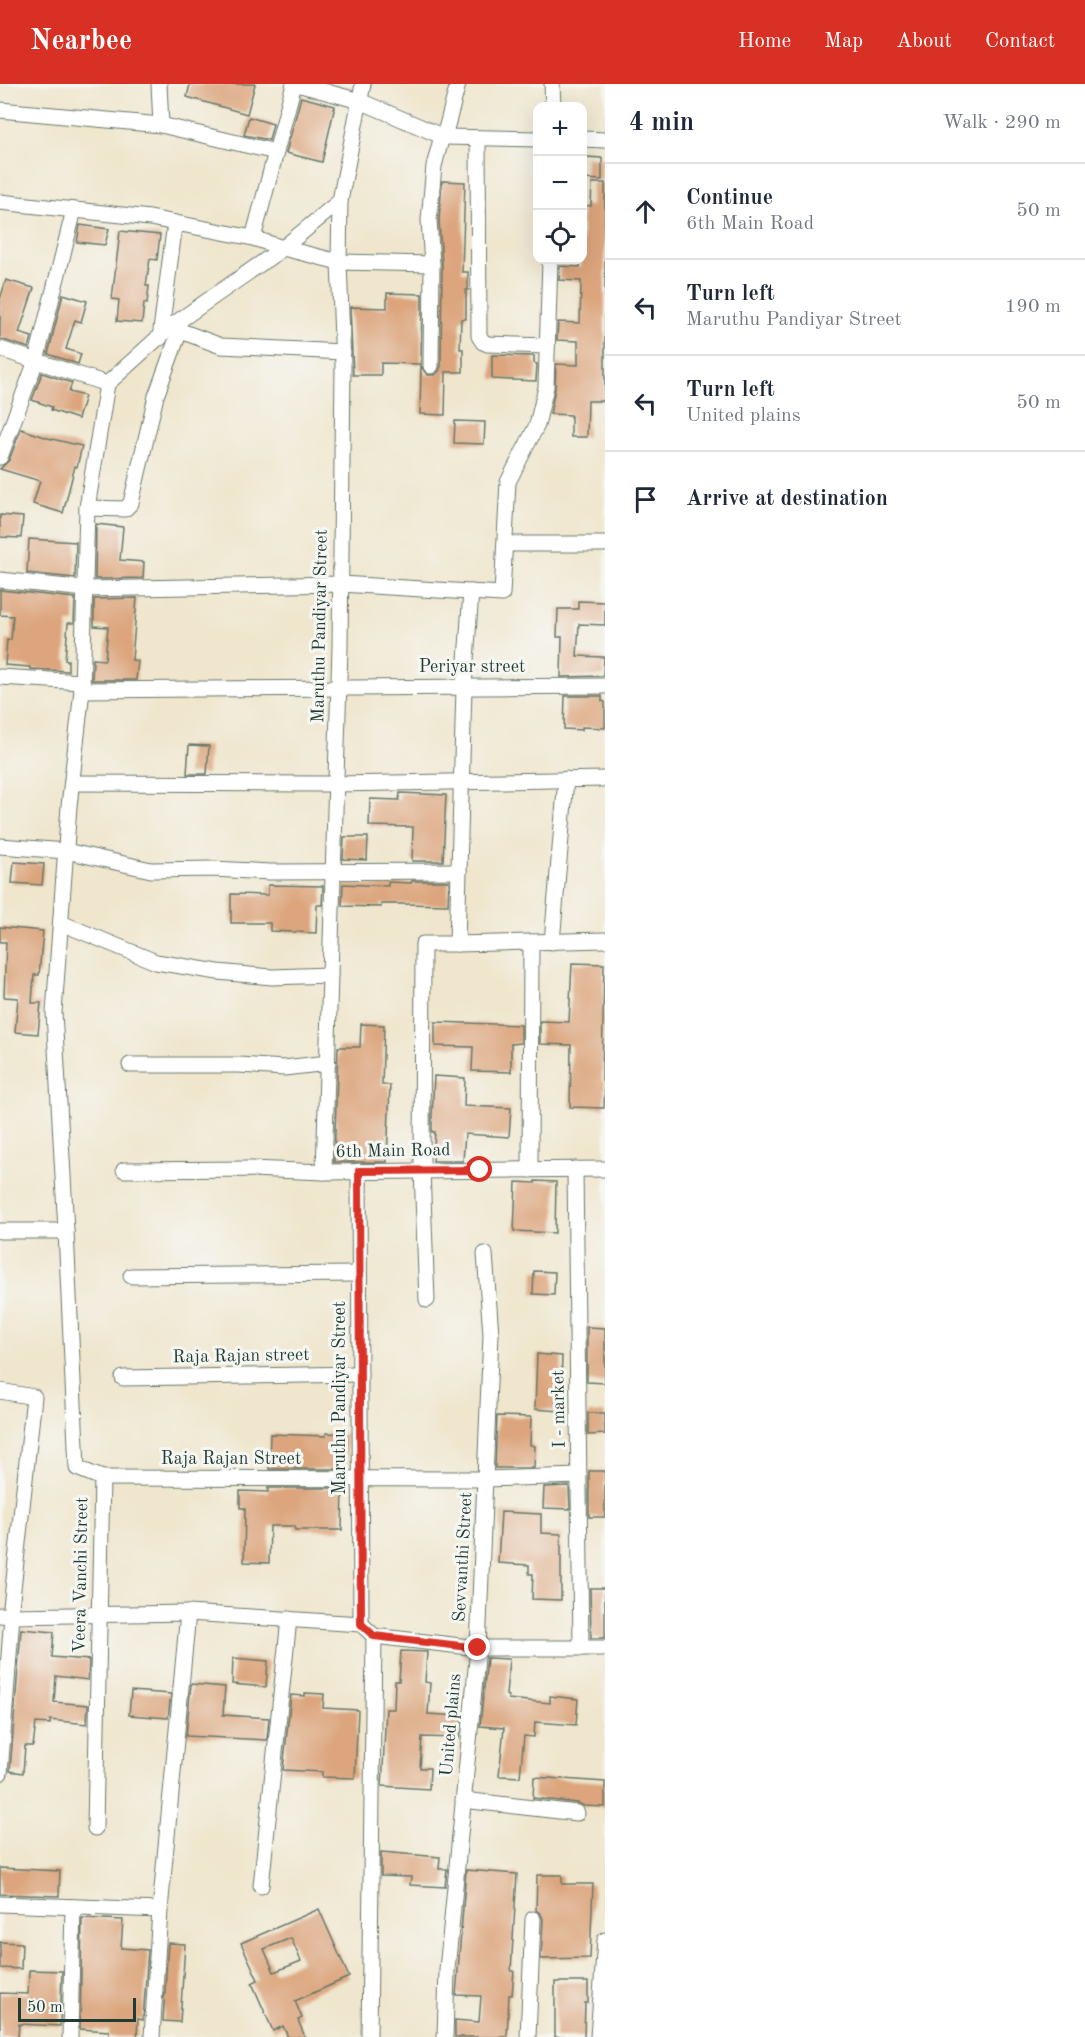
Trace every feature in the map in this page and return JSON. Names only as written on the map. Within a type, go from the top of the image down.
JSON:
[{"type":"street","points":[[159,84],[161,125]]},
{"type":"street","points":[[254,237],[296,84],[360,101],[443,136],[533,139]]},
{"type":"street","name":"Maruthu Pandiyar Street","points":[[324,1172],[341,584],[343,352],[339,262],[340,201],[363,84]]},
{"type":"street","points":[[432,366],[432,264],[429,220],[434,166],[458,84]]},
{"type":"street","points":[[552,84],[553,102]]},
{"type":"street","points":[[0,110],[161,125],[276,152]]},
{"type":"street","points":[[478,138],[479,336],[483,342],[488,344],[548,346]]},
{"type":"street","points":[[587,139],[605,140]]},
{"type":"street","points":[[0,1231],[66,1232],[54,1012],[66,851],[82,686],[87,508],[107,384],[170,332],[284,248],[340,201]]},
{"type":"street","points":[[0,202],[175,223],[254,237],[284,248],[339,262],[432,264]]},
{"type":"street","points":[[0,457],[36,361],[74,210]]},
{"type":"street","points":[[87,508],[125,509],[131,503],[170,332],[175,223]]},
{"type":"street","points":[[0,580],[86,589],[341,584],[502,594],[508,482],[537,425],[546,387],[550,264]]},
{"type":"street","points":[[170,332],[221,346],[343,352]]},
{"type":"street","points":[[0,349],[107,384]]},
{"type":"street","points":[[505,544],[605,544]]},
{"type":"street","points":[[457,944],[465,687],[471,592]]},
{"type":"street","name":"Periyar street","points":[[0,677],[82,686],[339,688],[605,686]]},
{"type":"street","points":[[552,942],[566,779]]},
{"type":"street","points":[[72,783],[336,784],[605,779]]},
{"type":"street","points":[[0,846],[66,851],[151,870],[459,871]]},
{"type":"street","points":[[61,923],[156,962],[218,972],[272,977],[330,975]]},
{"type":"street","points":[[427,1300],[422,1170],[423,944],[605,940]]},
{"type":"street","points":[[530,1170],[531,942]]},
{"type":"street","points":[[130,1065],[239,1065],[284,1068],[328,1063]]},
{"type":"street","name":"6th Main Road","points":[[124,1170],[251,1169],[324,1172],[605,1169]]},
{"type":"street","name":"I - market","points":[[575,1169],[581,1648]]},
{"type":"street","name":"Maruthu Pandiyar Street","points":[[359,1171],[361,1624]]},
{"type":"street","name":"Veera Vanchi Street","points":[[66,1232],[77,1468],[102,1478],[95,1828]]},
{"type":"street","name":"Sevvanthi Street","points":[[485,1254],[491,1334],[478,1648],[605,1648]]},
{"type":"street","points":[[131,1276],[359,1274]]},
{"type":"street","name":"Raja Rajan street","points":[[123,1378],[360,1374]]},
{"type":"street","points":[[0,1390],[34,1397],[11,1606],[6,1616],[0,1773]]},
{"type":"street","points":[[486,1479],[579,1476]]},
{"type":"street","name":"Raja Rajan Street","points":[[102,1478],[486,1479]]},
{"type":"street","points":[[6,1616],[188,1613],[289,1619],[361,1624],[374,1636],[478,1648]]},
{"type":"street","points":[[152,2037],[160,1910],[188,1613]]},
{"type":"street","points":[[261,1887],[289,1619]]},
{"type":"street","points":[[369,2037],[374,1636]]},
{"type":"street","name":"United plains","points":[[444,2037],[447,1970],[478,1648]]},
{"type":"street","points":[[463,1800],[577,1813]]},
{"type":"street","points":[[0,1904],[160,1910]]},
{"type":"street","points":[[70,2037],[73,1907]]},
{"type":"street","points":[[528,2037],[533,1919]]},
{"type":"street","points":[[598,2037],[605,1940]]},
{"type":"building","points":[[190,84],[255,84],[247,114],[187,97]]},
{"type":"building","points":[[301,97],[335,106],[322,162],[286,153]]},
{"type":"building","points":[[249,117],[273,124],[269,140],[244,135]]},
{"type":"building","points":[[587,157],[602,158],[602,180],[587,179]]},
{"type":"building","points":[[442,181],[465,182],[462,272],[468,272],[468,290],[466,290],[466,319],[461,319],[460,349],[463,349],[463,372],[446,372],[445,415],[420,414],[421,364],[381,363],[381,375],[353,375],[350,307],[387,308],[387,293],[422,294],[421,366],[427,375],[435,375],[439,371],[441,366],[442,264],[439,220]]},
{"type":"building","points":[[592,183],[605,183],[605,401],[588,401],[587,437],[571,437],[571,415],[550,414],[555,389],[556,364],[578,365],[578,341],[557,340],[558,322],[580,323],[581,281],[559,280],[560,266],[580,267],[580,264],[587,264],[587,206],[591,206]]},
{"type":"building","points":[[80,225],[109,229],[105,245],[77,242]]},
{"type":"building","points":[[120,231],[160,235],[157,260],[150,259],[146,286],[149,286],[147,304],[144,303],[142,323],[117,321],[119,300],[112,299]]},
{"type":"building","points":[[6,280],[34,288],[19,333],[32,337],[29,348],[0,339],[0,299]]},
{"type":"building","points":[[63,294],[87,301],[81,322],[75,320],[66,349],[81,354],[78,364],[48,354]]},
{"type":"building","points":[[492,355],[534,356],[534,363],[537,364],[536,381],[492,379]]},
{"type":"building","points":[[42,373],[72,383],[69,392],[85,396],[78,419],[51,410],[52,407],[32,400]]},
{"type":"building","points":[[455,421],[485,422],[484,444],[454,443]]},
{"type":"building","points":[[21,429],[82,446],[63,513],[33,504],[40,481],[0,469],[9,460]]},
{"type":"building","points":[[0,515],[23,517],[21,538],[0,537]]},
{"type":"building","points":[[96,524],[123,527],[120,560],[144,562],[143,578],[95,579]]},
{"type":"building","points":[[29,539],[76,542],[75,578],[27,573]]},
{"type":"building","points":[[0,590],[75,598],[74,623],[68,623],[65,660],[68,660],[68,671],[5,665],[7,640],[11,640],[13,616],[0,615]]},
{"type":"building","points":[[137,598],[132,660],[138,661],[136,680],[92,680],[93,659],[105,660],[108,627],[94,626],[94,599]]},
{"type":"building","points":[[578,601],[605,602],[605,625],[579,624],[577,656],[604,657],[603,676],[561,677],[562,637],[557,637],[558,609],[578,609]]},
{"type":"building","points":[[565,696],[602,696],[602,701],[605,702],[605,728],[564,729]]},
{"type":"building","points":[[189,745],[209,746],[207,774],[187,774]]},
{"type":"building","points":[[400,793],[446,795],[443,861],[412,861],[413,827],[369,826],[370,799],[399,800]]},
{"type":"building","points":[[344,837],[368,837],[367,860],[343,859]]},
{"type":"building","points":[[14,862],[44,864],[42,885],[12,883]]},
{"type":"building","points":[[412,881],[449,881],[448,905],[342,906],[343,884],[388,886],[388,882],[411,883]]},
{"type":"building","points":[[268,885],[323,886],[322,905],[317,905],[316,933],[270,931],[270,923],[231,923],[231,894],[268,895]]},
{"type":"building","points":[[0,927],[43,931],[39,975],[34,975],[32,1003],[41,1003],[38,1034],[15,1032],[18,998],[4,997],[6,942],[0,942]]},
{"type":"building","points":[[572,963],[604,964],[602,1081],[605,1081],[604,1108],[570,1107],[571,1045],[540,1044],[540,1021],[569,1022]]},
{"type":"building","points":[[435,1022],[521,1025],[521,1043],[511,1044],[511,1072],[472,1071],[473,1047],[435,1046]]},
{"type":"building","points":[[361,1024],[384,1025],[382,1085],[390,1085],[387,1162],[334,1162],[338,1047],[360,1047]]},
{"type":"building","points":[[434,1076],[465,1078],[464,1106],[511,1108],[509,1137],[465,1134],[463,1161],[433,1161]]},
{"type":"building","points":[[535,1181],[556,1182],[555,1233],[514,1231],[516,1182],[535,1183]]},
{"type":"building","points":[[534,1271],[555,1272],[554,1295],[533,1294]]},
{"type":"building","points":[[587,1327],[605,1328],[605,1383],[587,1382]]},
{"type":"building","points":[[537,1354],[562,1356],[560,1411],[535,1409]]},
{"type":"building","points":[[588,1413],[605,1413],[605,1434],[588,1435]]},
{"type":"building","points":[[497,1416],[531,1417],[530,1445],[535,1446],[534,1468],[495,1468]]},
{"type":"building","points":[[326,1433],[347,1434],[346,1469],[269,1469],[270,1434],[326,1436]]},
{"type":"building","points":[[589,1471],[605,1471],[605,1517],[589,1517]]},
{"type":"building","points":[[569,1486],[570,1509],[543,1508],[544,1487]]},
{"type":"building","points":[[268,1488],[343,1488],[342,1530],[295,1530],[295,1526],[270,1526],[269,1563],[244,1562],[245,1508],[240,1508],[240,1491],[268,1492]]},
{"type":"building","points":[[501,1512],[541,1514],[541,1533],[561,1534],[561,1600],[532,1599],[533,1574],[529,1574],[529,1565],[498,1563]]},
{"type":"building","points":[[590,1588],[605,1588],[605,1638],[591,1638]]},
{"type":"building","points":[[21,1629],[54,1632],[52,1657],[89,1660],[88,1680],[56,1676],[54,1702],[88,1705],[87,1724],[50,1720],[50,1724],[36,1723],[33,1746],[25,1746],[23,1773],[10,1771]]},
{"type":"building","points":[[401,1651],[427,1652],[425,1682],[430,1683],[428,1714],[462,1716],[459,1738],[422,1737],[420,1768],[430,1768],[429,1789],[382,1786],[386,1709],[394,1709],[395,1681],[399,1681]]},
{"type":"building","points":[[233,1658],[268,1661],[266,1687],[232,1684]]},
{"type":"building","points":[[487,1658],[509,1659],[506,1695],[508,1699],[550,1703],[550,1696],[578,1699],[576,1725],[535,1722],[534,1737],[524,1736],[520,1777],[499,1776],[504,1728],[480,1726]]},
{"type":"building","points":[[191,1684],[225,1687],[223,1715],[269,1718],[267,1740],[186,1736]]},
{"type":"building","points":[[131,1691],[171,1694],[168,1718],[129,1715]]},
{"type":"building","points":[[305,1693],[324,1694],[323,1708],[358,1710],[355,1778],[322,1777],[322,1772],[283,1770],[291,1695],[305,1696]]},
{"type":"building","points":[[534,1777],[605,1782],[605,1807],[533,1798]]},
{"type":"building","points":[[381,1852],[440,1857],[439,1869],[447,1869],[445,1887],[410,1885],[411,1877],[381,1876]]},
{"type":"building","points":[[0,1868],[60,1871],[59,1896],[0,1894]]},
{"type":"building","points":[[466,1870],[517,1874],[511,1971],[514,1971],[512,1995],[509,1995],[507,2037],[455,2037],[455,2020],[479,2022],[481,1996],[456,1995]]},
{"type":"building","points":[[537,1875],[562,1875],[562,1884],[593,1884],[590,1958],[541,1959],[543,1919],[536,1910]]},
{"type":"building","points":[[319,1909],[349,1977],[295,2001],[302,2018],[298,2020],[305,2037],[288,2037],[283,2026],[273,2031],[252,1983],[258,1980],[241,1943]],"holes":[[[291,1938],[301,1961],[274,1972],[264,1949]]]},
{"type":"building","points":[[82,1918],[123,1920],[121,1948],[148,1950],[143,2020],[138,2019],[137,2037],[109,2037],[109,2031],[80,2029]]},
{"type":"building","points":[[0,1942],[22,1943],[21,1969],[0,1968]]},
{"type":"building","points":[[168,1943],[185,1944],[180,2022],[163,2021]]},
{"type":"building","points":[[29,1970],[62,1971],[60,2026],[19,2024],[18,2037],[0,2037],[0,1993],[28,1994]]},
{"type":"building","points":[[555,1982],[588,1982],[584,2037],[555,2037]]},
{"type":"route","points":[[478,1648],[374,1636],[361,1624],[359,1171],[480,1170]]}]
